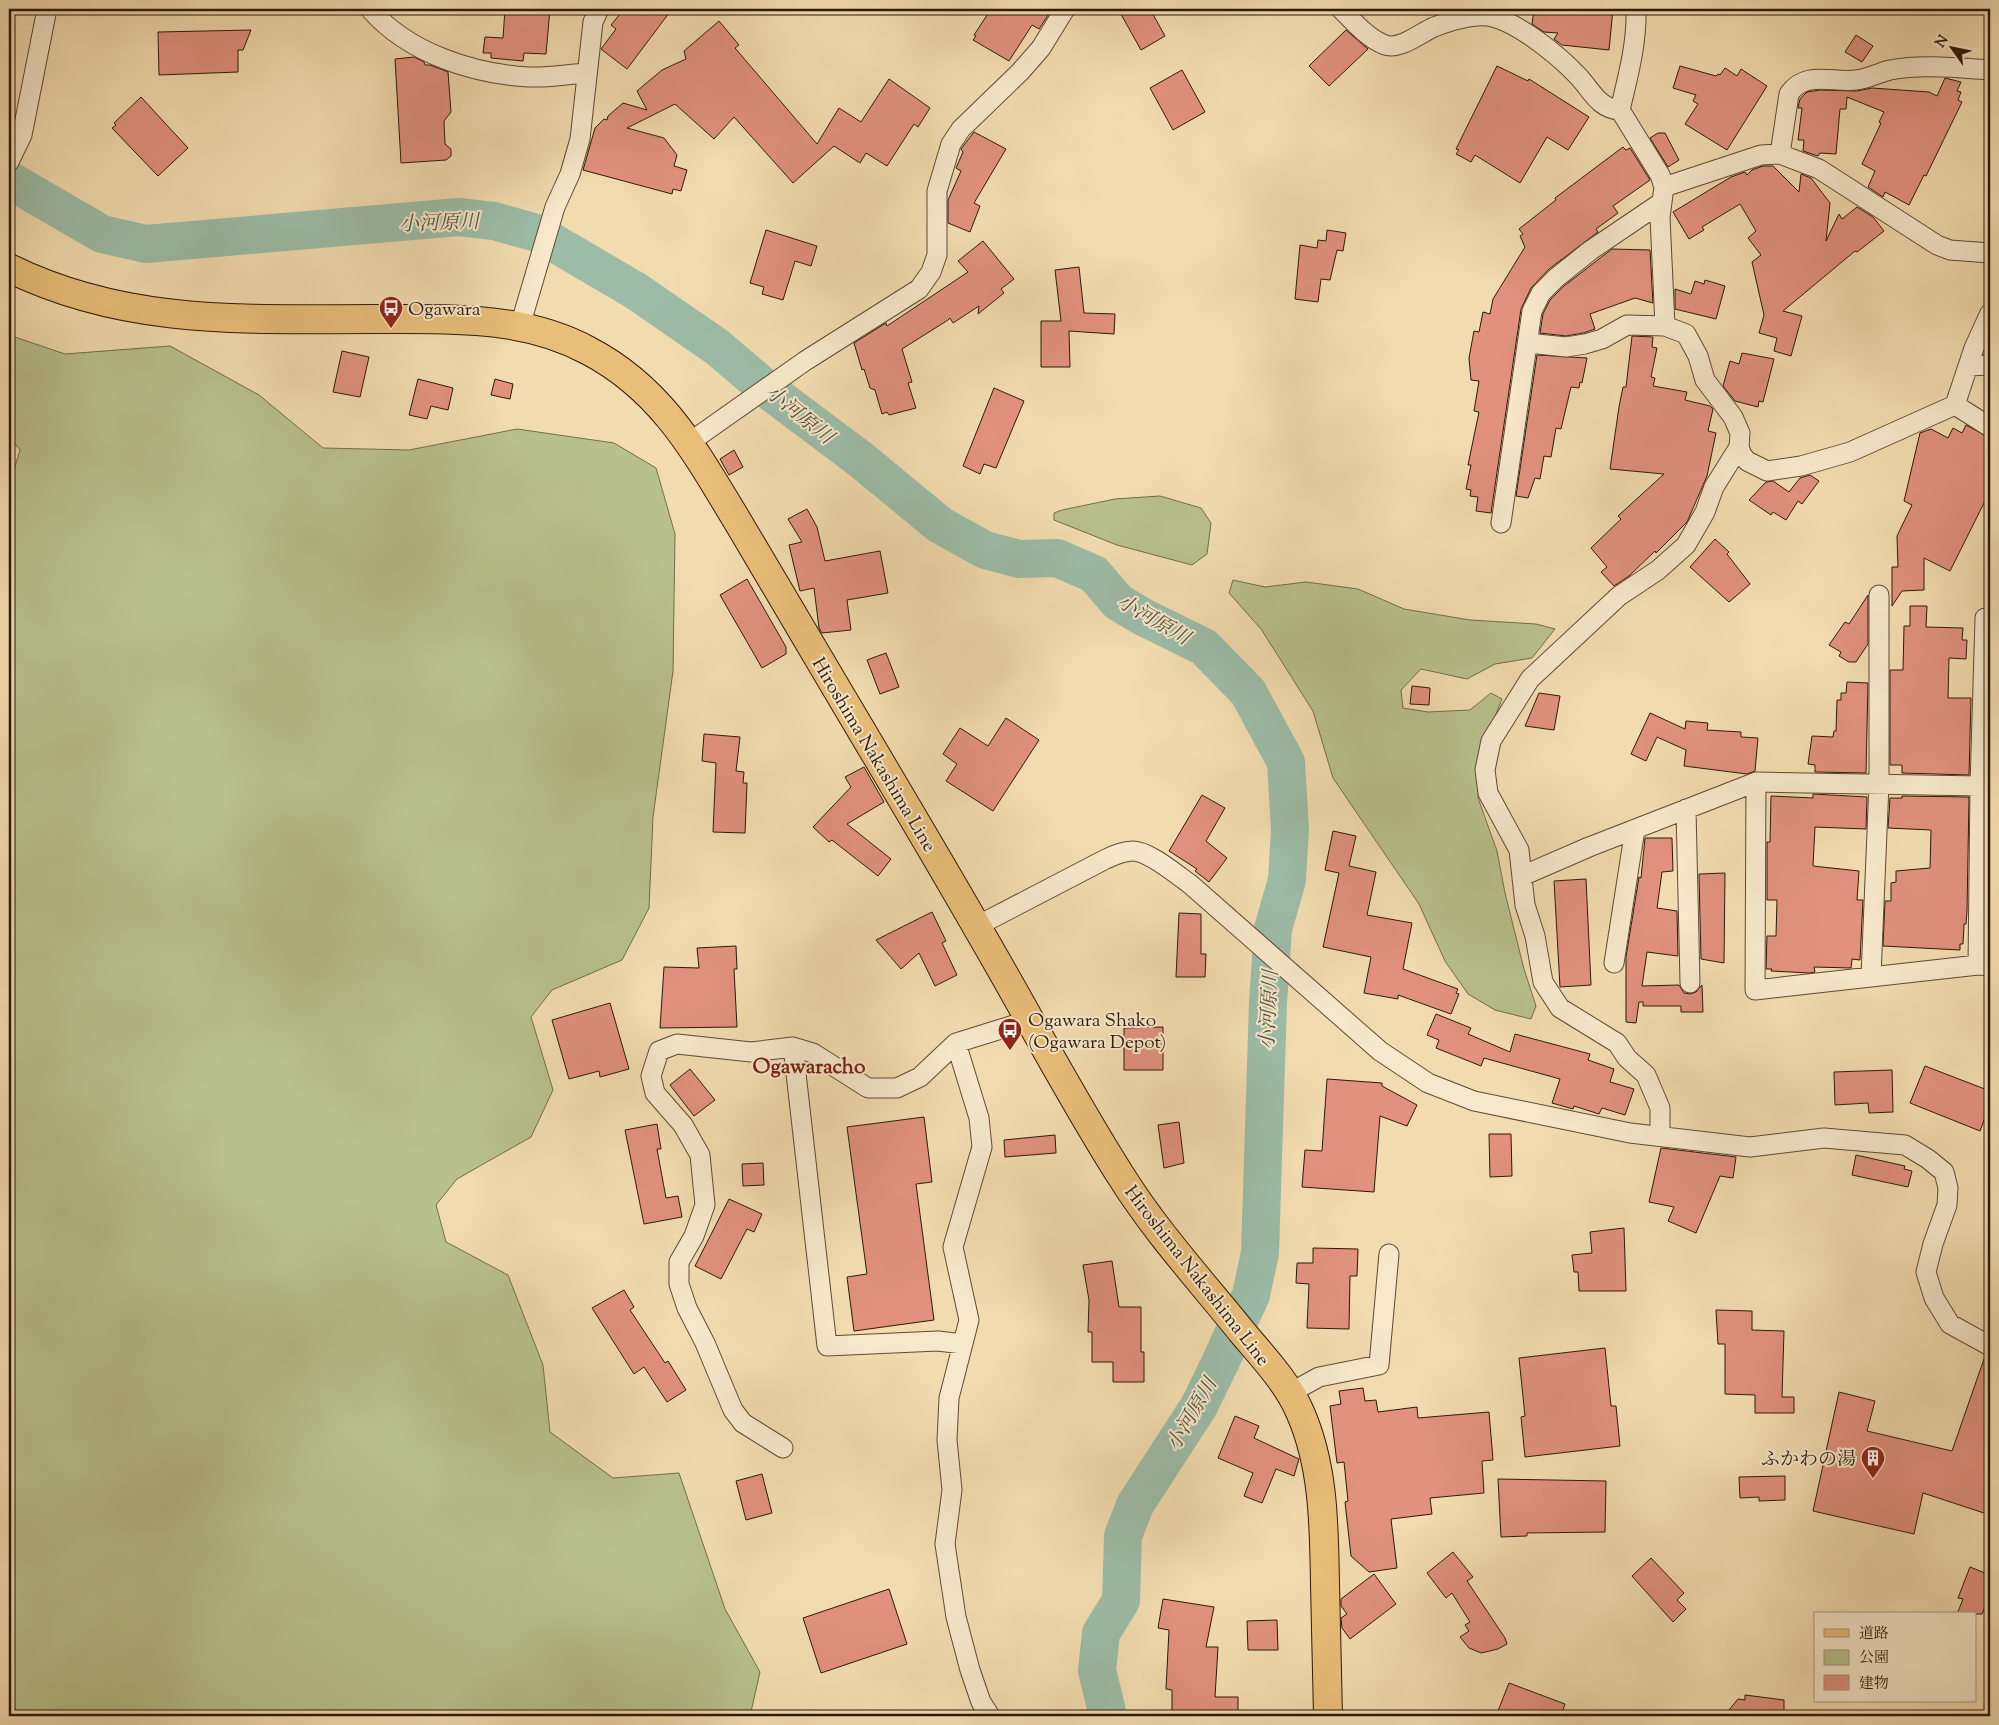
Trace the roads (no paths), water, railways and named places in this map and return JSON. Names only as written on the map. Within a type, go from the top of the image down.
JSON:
[{"type":"main road","name":"Hiroshima Nakashima Line","points":[[9,268],[35,280],[84,297],[125,308],[184,317],[449,318],[520,326],[556,336],[614,364],[645,389],[669,414],[690,442],[977,926],[1102,1145],[1142,1209],[1261,1354],[1290,1393],[1302,1416],[1318,1468],[1323,1516],[1328,1716]]},
{"type":"street","points":[[9,162],[22,134],[47,9]]},
{"type":"street","points":[[370,9],[395,33],[428,51],[478,71],[530,77],[587,73]]},
{"type":"street","points":[[520,326],[555,207],[570,174],[580,140],[593,22],[599,9]]},
{"type":"street","points":[[690,442],[805,361],[919,289],[931,272],[937,255],[937,191],[951,144],[961,129],[1020,72],[1041,48],[1065,9]]},
{"type":"street","points":[[1341,9],[1355,23],[1385,45],[1396,46],[1434,27],[1465,18],[1492,16],[1510,23],[1561,60],[1578,76],[1602,104],[1612,110],[1620,110]]},
{"type":"street","points":[[1636,9],[1633,56],[1620,110],[1660,175],[1663,194],[1660,217],[1665,326]]},
{"type":"street","points":[[1780,154],[1789,94],[1795,85],[1803,80],[1813,78],[1841,82],[1860,80],[1890,70],[1918,68],[1990,70]]},
{"type":"street","points":[[1501,523],[1532,311],[1541,293],[1591,250],[1663,194],[1761,156],[1780,154],[1819,169],[1937,245],[1950,250],[1990,253]]},
{"type":"street","points":[[1528,343],[1566,347],[1584,344],[1602,339],[1627,325],[1665,326],[1686,334],[1698,356],[1705,380],[1733,417],[1740,433],[1740,448],[1747,461],[1767,471],[1787,469],[1850,452],[1956,405],[1974,348],[1990,313]]},
{"type":"street","points":[[1968,366],[1990,365]]},
{"type":"street","points":[[1956,405],[1990,427]]},
{"type":"street","points":[[1660,1135],[1660,1108],[1646,1075],[1627,1058],[1618,1043],[1560,1008],[1543,982],[1535,936],[1525,906],[1519,850],[1488,793],[1485,770],[1491,742],[1530,679],[1619,596],[1658,570],[1686,545],[1705,512],[1714,487],[1740,448]]},
{"type":"street","points":[[1872,976],[1878,784],[1880,595]]},
{"type":"street","points":[[1756,782],[1755,990],[1984,965],[1980,894],[1980,786],[1985,618]]},
{"type":"street","points":[[1522,876],[1756,782],[1980,786]]},
{"type":"street","points":[[1686,809],[1690,983]]},
{"type":"street","points":[[1614,963],[1635,829]]},
{"type":"street","points":[[977,926],[1104,860],[1122,852],[1135,851],[1157,861],[1190,884],[1380,1052],[1428,1083],[1474,1101],[1630,1133],[1750,1147],[1824,1138],[1905,1145],[1928,1159],[1944,1172],[1948,1188],[1947,1205],[1933,1244],[1926,1272],[1934,1298],[1950,1324],[1990,1346]]},
{"type":"street","points":[[783,1448],[743,1423],[733,1410],[705,1343],[686,1308],[679,1284],[679,1262],[694,1236],[705,1205],[700,1155],[683,1125],[655,1093],[651,1076],[658,1051],[677,1044],[751,1052],[793,1047],[813,1054],[868,1088],[897,1088],[920,1077],[956,1043],[1030,1020]]},
{"type":"street","points":[[956,1043],[979,1118],[982,1147],[953,1247],[969,1320],[949,1398],[947,1440],[952,1490],[945,1544],[956,1617],[970,1670],[981,1702],[990,1716]]},
{"type":"street","points":[[793,1047],[827,1346],[938,1341],[963,1344]]},
{"type":"street","points":[[1290,1393],[1319,1377],[1379,1365],[1389,1254]]},
{"type":"waterway","name":"小河原川","points":[[9,180],[102,234],[146,244],[459,217],[494,221],[537,233],[636,291],[717,347],[764,387],[860,459],[940,525],[985,550],[1019,559],[1057,558],[1094,574],[1118,602],[1143,617],[1204,647],[1248,692],[1286,762],[1290,829],[1287,880],[1273,929],[1268,1002],[1260,1253],[1251,1295],[1220,1363],[1199,1406],[1135,1505],[1123,1536],[1121,1601],[1101,1633],[1097,1670],[1108,1716]]},
{"type":"place","name":"Ogawara","points":[[391,329]]},
{"type":"place","name":"Ogawara Shako (Ogawara Depot)","points":[[1010,1051]]},
{"type":"place","name":"ふかわの湯","points":[[1873,1479]]},
{"type":"district","name":"Ogawaracho","points":[[809,1066]]}]
